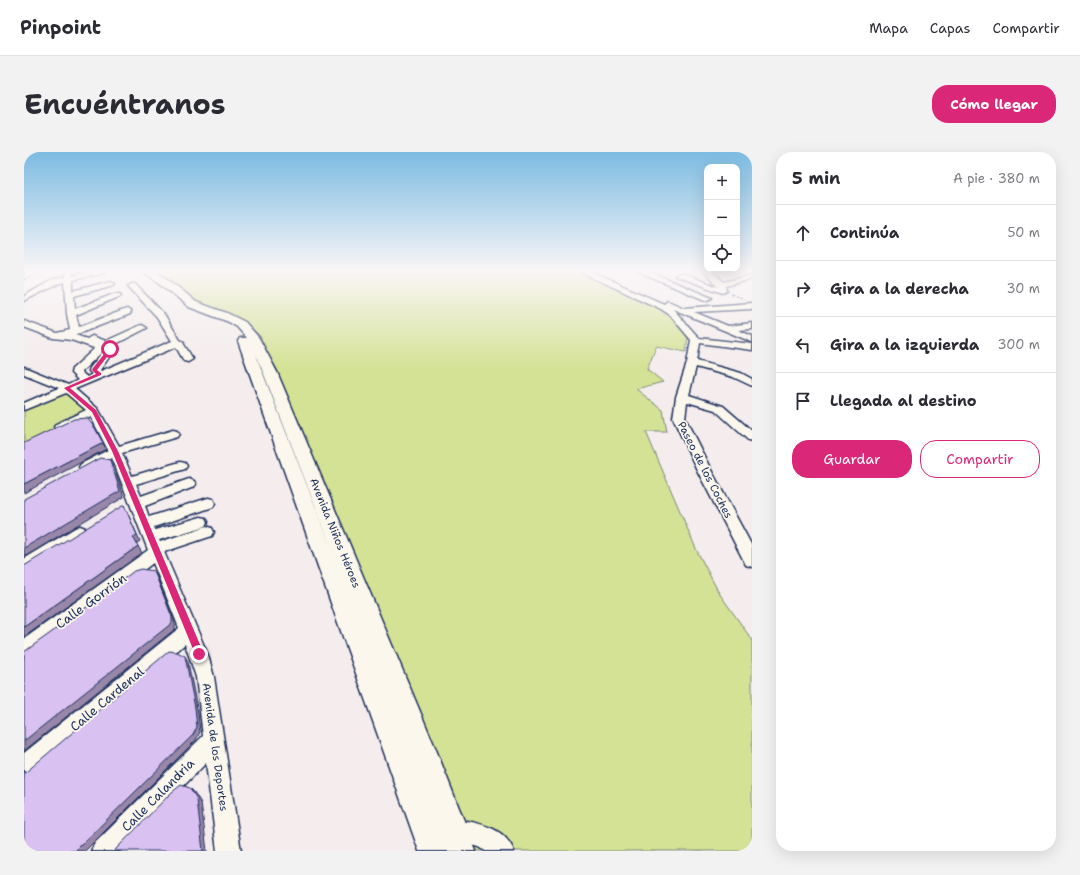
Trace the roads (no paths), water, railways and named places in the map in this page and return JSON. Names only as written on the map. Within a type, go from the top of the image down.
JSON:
[{"type":"main road","name":"Avenida Niños Héroes","points":[[180,303],[228,324],[242,336],[263,373],[425,757],[458,843]]},
{"type":"main road","name":"Avenida Niños Héroes","points":[[190,303],[241,324],[252,334],[263,373],[416,799],[433,851]]},
{"type":"street","points":[[70,303],[75,332]]},
{"type":"street","points":[[71,314],[100,303]]},
{"type":"street","points":[[152,303],[179,342],[188,359]]},
{"type":"street","points":[[654,303],[673,313],[696,340],[752,347]]},
{"type":"street","points":[[675,303],[752,339]]},
{"type":"street","points":[[673,313],[697,303]]},
{"type":"street","points":[[686,307],[702,308],[749,303]]},
{"type":"street","points":[[56,336],[75,332],[127,312]]},
{"type":"street","points":[[24,324],[56,336],[73,337],[99,347],[98,351],[76,371],[76,373],[84,380]]},
{"type":"street","points":[[728,328],[752,326]]},
{"type":"street","points":[[106,345],[142,328]]},
{"type":"street","points":[[75,332],[106,345],[110,349],[94,370],[99,374]]},
{"type":"street","name":"Paseo de los Coches","points":[[696,340],[692,363],[682,397],[679,418],[752,561]]},
{"type":"street","points":[[24,407],[84,380],[179,342]]},
{"type":"street","points":[[692,363],[737,375],[752,383]]},
{"type":"street","name":"Avenida de los Deportes","points":[[24,370],[67,388],[94,411],[115,451],[131,497],[152,540],[199,654],[205,677],[229,851]]},
{"type":"street","points":[[682,397],[718,408],[752,437]]},
{"type":"street","points":[[47,434],[94,411]]},
{"type":"street","points":[[73,474],[115,451],[173,434]]},
{"type":"street","points":[[131,497],[180,466]]},
{"type":"street","points":[[131,497],[175,481]]},
{"type":"street","points":[[131,497],[189,484]]},
{"type":"street","points":[[152,540],[208,503]]},
{"type":"street","points":[[24,567],[89,526]]},
{"type":"street","points":[[152,540],[204,527]]},
{"type":"street","name":"Calle Gorrión","points":[[24,650],[152,540]]},
{"type":"street","name":"Calle Cardenal","points":[[24,767],[189,630]]},
{"type":"street","name":"Calle Calandria","points":[[103,851],[214,740]]},
{"type":"street","points":[[433,851],[458,843],[468,833],[489,838],[502,851]]}]
